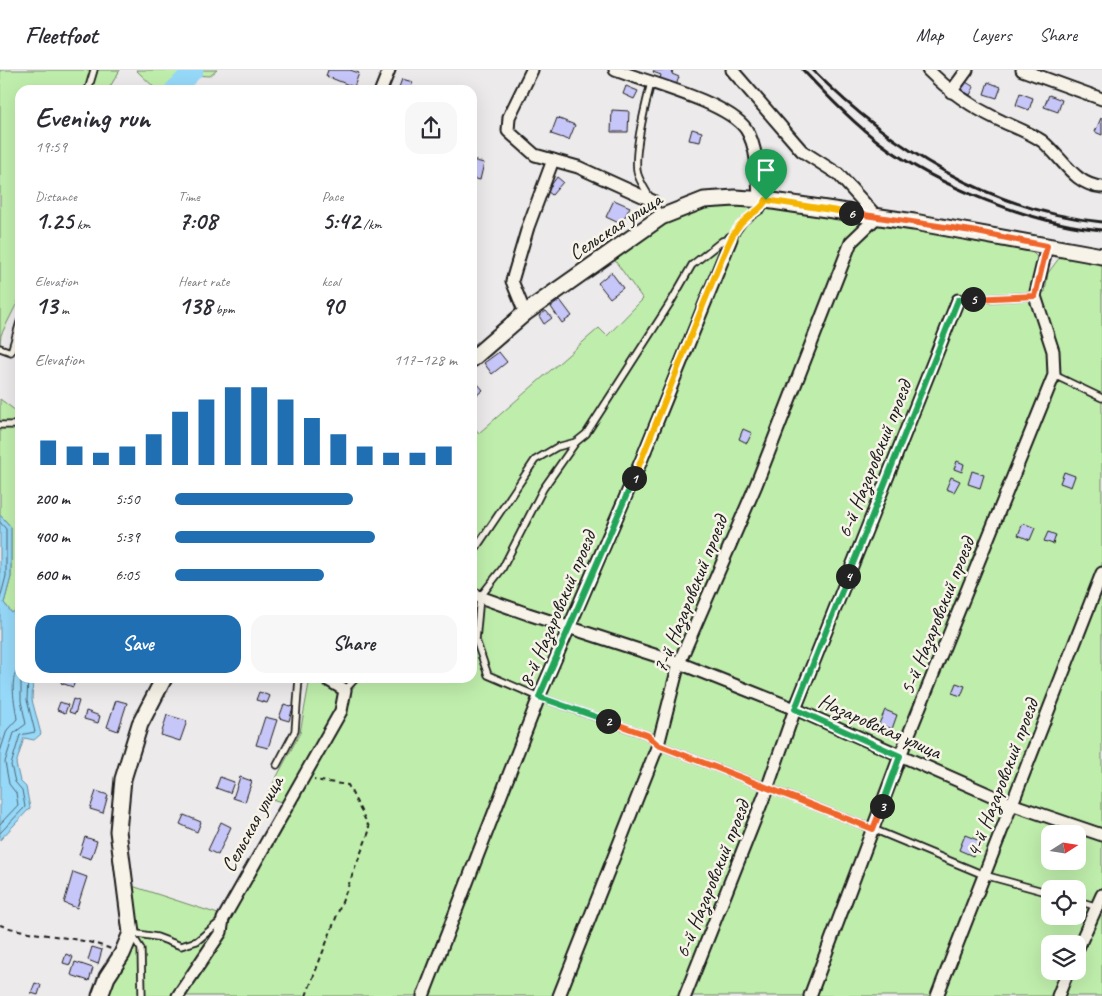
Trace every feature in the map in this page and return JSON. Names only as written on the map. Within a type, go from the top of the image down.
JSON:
[{"type":"street","points":[[383,85],[389,70]]},
{"type":"street","points":[[532,70],[509,117],[508,131],[535,155],[578,167],[653,201]]},
{"type":"street","points":[[615,70],[723,109],[746,129],[757,160],[763,200]]},
{"type":"street","points":[[732,70],[802,151],[838,174],[877,217]]},
{"type":"street","points":[[928,70],[950,92],[986,114],[1041,141],[1074,175],[1095,187],[1102,187]]},
{"type":"street","points":[[950,92],[967,70]]},
{"type":"street","points":[[1022,70],[1102,99]]},
{"type":"street","points":[[525,313],[512,281],[528,227],[553,160]]},
{"type":"street","name":"Сельская улица","points":[[477,356],[525,313],[661,216],[704,200],[734,198],[763,200],[972,231],[1102,256]]},
{"type":"street","name":"7-й Назаровский проезд","points":[[559,996],[658,745],[679,663],[756,486],[851,242],[877,217]]},
{"type":"street","name":"8-й Назаровский проезд","points":[[423,996],[539,697],[641,461],[731,239]]},
{"type":"street","points":[[1035,296],[1047,246]]},
{"type":"street","name":"5-й Назаровский проезд","points":[[810,996],[900,756],[1054,375],[1053,351],[1035,296]]},
{"type":"street","name":"6-й Назаровский проезд","points":[[685,996],[768,789],[795,709],[958,300]]},
{"type":"street","name":"4-й Назаровский проезд","points":[[937,996],[1102,573]]},
{"type":"street","name":"Назаровская улица","points":[[477,595],[679,663],[795,709],[1011,804],[1102,836]]},
{"type":"street","points":[[100,996],[107,977],[122,954],[131,933],[118,831],[123,779],[140,724],[161,683]]},
{"type":"street","points":[[334,683],[346,690]]},
{"type":"street","name":"Сельская улица","points":[[178,996],[221,932],[223,919],[341,712],[346,690]]},
{"type":"street","points":[[1085,935],[1100,907],[1102,895]]},
{"type":"street","points":[[1058,996],[1064,980]]},
{"type":"lane","points":[[90,85],[94,70]]},
{"type":"lane","points":[[651,83],[644,109],[637,157],[638,174],[661,216]]},
{"type":"lane","points":[[477,594],[502,569],[543,489],[576,442],[591,426],[672,300],[692,265],[722,240],[731,239],[744,221],[762,209],[763,200]]},
{"type":"lane","points":[[958,300],[1035,296]]},
{"type":"lane","points":[[0,348],[11,352],[15,339]]},
{"type":"lane","points":[[1054,375],[1102,398]]},
{"type":"lane","points":[[0,425],[15,425]]},
{"type":"lane","points":[[477,547],[535,460],[557,447],[576,442]]},
{"type":"lane","points":[[477,643],[488,675],[539,697],[647,735],[658,745],[873,829],[984,875],[1041,891]]},
{"type":"lane","points":[[277,766],[295,731],[300,683]]},
{"type":"lane","points":[[346,690],[352,683]]},
{"type":"lane","points":[[1086,903],[1100,907]]},
{"type":"lane","points":[[131,933],[157,937],[181,946],[197,940],[223,919]]},
{"type":"lane","points":[[131,933],[141,949],[142,996]]},
{"type":"path","points":[[302,779],[348,786],[370,829],[306,996]]},
{"type":"path","points":[[0,925],[17,931],[90,941],[122,954]]},
{"type":"green space","points":[[0,70],[120,70],[111,85],[15,85],[15,307],[1,335],[0,344]]},
{"type":"green space","points":[[136,70],[217,70],[210,76],[191,75],[184,85],[152,85]]},
{"type":"green space","points":[[756,204],[1028,248],[1038,258],[1032,289],[1045,292],[1048,273],[1060,257],[1102,263],[1102,996],[107,996],[112,979],[126,956],[129,885],[218,914],[231,913],[290,805],[266,797],[300,733],[309,683],[477,683],[477,431],[479,433],[599,328],[607,336],[643,299],[613,258],[668,219],[698,207]]},
{"type":"green space","points":[[0,399],[15,410],[15,611],[12,613],[4,603],[11,577],[11,527],[0,515]]},
{"type":"water","points":[[0,515],[11,527],[11,577],[4,603],[12,613],[15,611],[15,683],[33,683],[32,700],[41,734],[34,740],[24,738],[16,764],[20,781],[26,787],[30,808],[0,840]]},
{"type":"building","points":[[328,70],[350,70],[359,73],[355,85],[349,85],[326,76]]},
{"type":"building","points":[[654,70],[673,70],[672,74],[679,77],[675,88],[659,82],[661,75],[653,72]]},
{"type":"building","points":[[402,79],[413,82],[412,85],[400,85]]},
{"type":"building","points":[[966,82],[974,87],[970,95],[961,90]]},
{"type":"building","points":[[988,82],[1001,87],[997,98],[984,94]]},
{"type":"building","points":[[626,86],[638,91],[634,99],[623,94]]},
{"type":"building","points":[[1020,93],[1033,98],[1029,110],[1016,105]]},
{"type":"building","points":[[1049,95],[1062,100],[1058,112],[1044,107]]},
{"type":"building","points":[[612,110],[629,111],[628,132],[611,132]]},
{"type":"building","points":[[557,118],[575,125],[569,140],[551,134]]},
{"type":"building","points":[[1102,119],[1102,135],[1095,132]]},
{"type":"building","points":[[692,129],[702,132],[700,142],[689,140]]},
{"type":"building","points":[[477,161],[484,163],[480,180],[477,179]]},
{"type":"building","points":[[557,177],[563,182],[552,195],[547,191]]},
{"type":"building","points":[[614,200],[630,207],[621,224],[606,217]]},
{"type":"building","points":[[611,272],[623,288],[610,298],[598,283]]},
{"type":"building","points":[[560,300],[572,316],[562,323],[551,307]]},
{"type":"building","points":[[546,311],[552,318],[544,324],[539,316]]},
{"type":"building","points":[[499,352],[507,362],[492,374],[484,363]]},
{"type":"building","points":[[477,383],[483,390],[477,395]]},
{"type":"building","points":[[743,429],[752,433],[747,443],[739,439]]},
{"type":"building","points":[[957,461],[964,464],[962,472],[954,469]]},
{"type":"building","points":[[972,471],[984,475],[980,488],[968,484]]},
{"type":"building","points":[[1064,472],[1075,476],[1071,487],[1060,483]]},
{"type":"building","points":[[951,477],[960,481],[954,492],[946,489]]},
{"type":"building","points":[[1023,523],[1035,528],[1030,540],[1018,535]]},
{"type":"building","points":[[1048,532],[1056,535],[1053,544],[1044,541]]},
{"type":"building","points":[[61,683],[74,683],[73,687]]},
{"type":"building","points":[[956,683],[965,686],[961,696],[952,693]]},
{"type":"building","points":[[259,692],[270,696],[267,703],[256,700]]},
{"type":"building","points":[[73,699],[79,701],[75,714],[69,712]]},
{"type":"building","points":[[116,700],[127,703],[118,731],[107,727]]},
{"type":"building","points":[[60,702],[68,705],[65,713],[57,710]]},
{"type":"building","points":[[284,704],[293,707],[289,721],[279,718]]},
{"type":"building","points":[[885,710],[897,715],[892,729],[879,724]]},
{"type":"building","points":[[86,711],[100,716],[98,723],[84,719]]},
{"type":"building","points":[[167,715],[187,721],[180,741],[161,735]]},
{"type":"building","points":[[265,717],[277,720],[268,748],[256,745]]},
{"type":"building","points":[[220,777],[234,782],[230,793],[216,788]]},
{"type":"building","points":[[240,777],[252,781],[245,802],[233,798]]},
{"type":"building","points":[[96,791],[108,795],[103,813],[90,809]]},
{"type":"building","points":[[184,815],[201,822],[197,832],[180,824]]},
{"type":"building","points":[[221,822],[231,827],[218,855],[208,850]]},
{"type":"building","points":[[965,835],[980,841],[973,856],[959,850]]},
{"type":"building","points":[[85,837],[97,841],[91,859],[79,855]]},
{"type":"building","points":[[73,872],[87,877],[77,908],[64,903]]},
{"type":"building","points":[[92,947],[102,950],[98,964],[88,960]]},
{"type":"building","points":[[66,954],[73,957],[70,965],[63,963]]},
{"type":"building","points":[[75,962],[93,968],[89,981],[71,975]]},
{"type":"building","points":[[35,983],[41,985],[38,995],[31,993]]},
{"type":"waterway","points":[[179,85],[194,70]]},
{"type":"railway","points":[[803,70],[840,108],[870,135],[903,159],[929,174],[957,188],[1016,211],[1046,220],[1102,230]]},
{"type":"railway","points":[[813,70],[875,125],[944,171],[982,190],[1020,205],[1061,216],[1102,222]]},
{"type":"route","points":[[766,200],[972,231],[1047,246],[1035,296],[958,300],[795,709],[900,756],[873,829],[658,745],[647,735],[539,697],[641,461],[722,258],[731,239],[744,221],[762,209],[766,200]]}]
